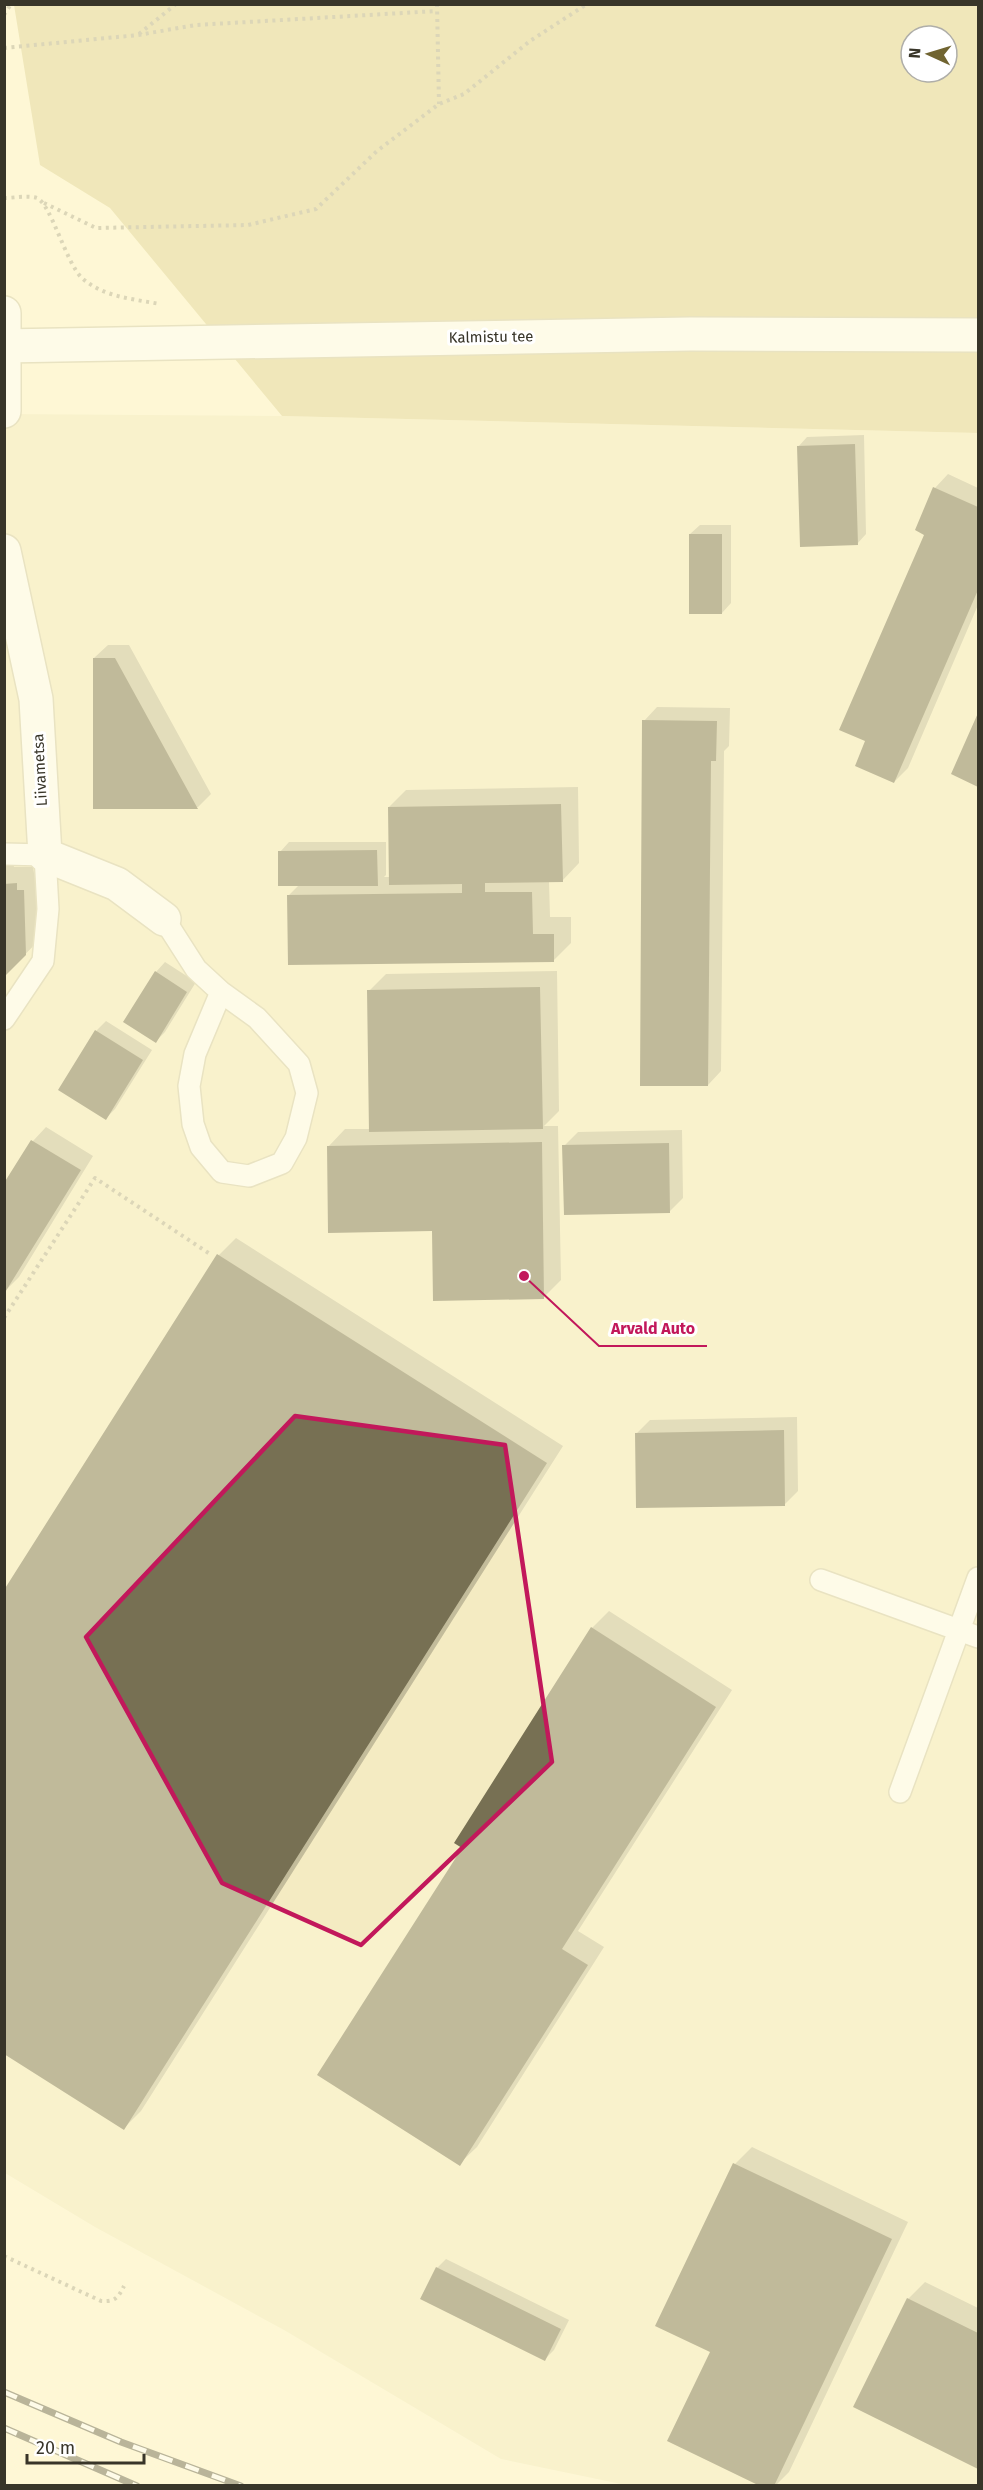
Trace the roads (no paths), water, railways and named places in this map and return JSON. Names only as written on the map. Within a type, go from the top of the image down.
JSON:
[{"type":"street","points":[[4,313],[4,411]]},
{"type":"street","name":"Kalmistu tee","points":[[5,346],[690,333],[978,335]]},
{"type":"street","name":"Liivametsa","points":[[4,552],[9,595],[36,699],[45,855]]},
{"type":"street","points":[[45,855],[117,884],[164,920]]},
{"type":"lane","points":[[4,854],[45,855],[48,909],[43,961],[4,1019]]},
{"type":"lane","points":[[164,920],[196,969],[221,992],[257,1018],[299,1064],[307,1093],[296,1138],[282,1163],[249,1176],[222,1172],[201,1148],[193,1124],[189,1086],[195,1054],[221,992]]},
{"type":"lane","points":[[900,1792],[969,1633],[978,1578]]},
{"type":"lane","points":[[821,1580],[969,1633]]},
{"type":"railway","points":[[4,2392],[121,2442],[241,2486]]},
{"type":"railway","points":[[4,2428],[137,2486]]},
{"type":"place","name":"Arvald Auto","points":[[524,1276]]}]
